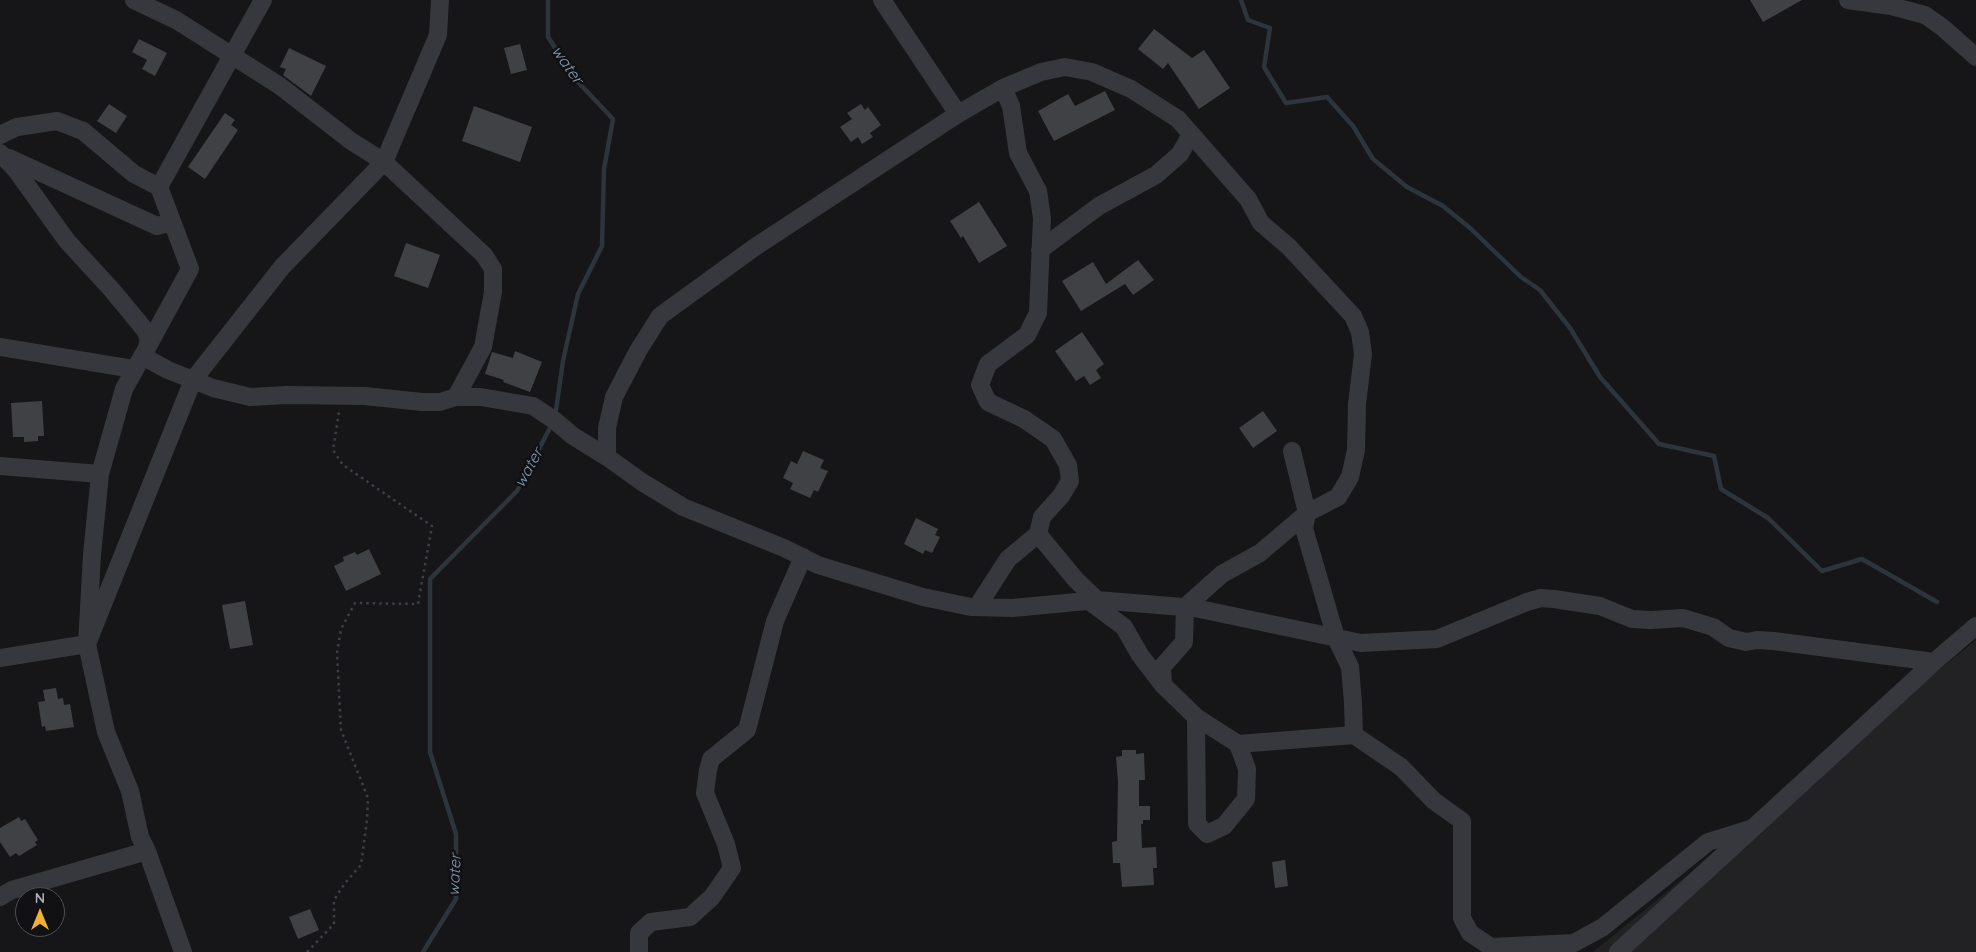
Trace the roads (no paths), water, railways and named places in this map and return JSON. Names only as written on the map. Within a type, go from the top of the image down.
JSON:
[{"type":"street","points":[[134,0],[176,20],[280,86],[351,140],[384,162],[484,255],[493,269],[493,292],[483,347],[456,397]]},
{"type":"street","points":[[159,187],[263,0]]},
{"type":"street","points":[[87,644],[193,380],[282,267],[384,162],[438,35],[440,0]]},
{"type":"street","points":[[882,0],[958,114]]},
{"type":"street","points":[[1848,0],[1891,6],[1925,15],[1942,27],[1976,57]]},
{"type":"street","points":[[607,456],[607,428],[614,397],[638,351],[660,316],[756,247],[958,114],[1003,88],[1041,72],[1065,67],[1092,72],[1131,89],[1178,119],[1248,199],[1261,223],[1290,247],[1353,316],[1360,332],[1363,354],[1357,404],[1356,450],[1350,477],[1338,498],[1307,513],[1260,553],[1222,574],[1185,607],[1184,642],[1162,668],[1163,685]]},
{"type":"street","points":[[977,607],[1008,559],[1038,534],[1042,517],[1061,496],[1070,481],[1068,465],[1053,438],[1024,419],[988,402],[980,385],[988,364],[1027,335],[1038,313],[1042,218],[1038,191],[1018,153],[1011,106],[1003,88]]},
{"type":"street","points":[[0,135],[17,127],[57,121],[83,131],[134,174],[159,187],[190,269],[124,390],[100,474],[92,555],[87,644],[106,732],[130,791],[140,837],[147,851],[183,952]]},
{"type":"street","points":[[1040,250],[1099,206],[1156,175],[1180,154],[1191,134]]},
{"type":"street","points":[[1,154],[157,226],[172,222]]},
{"type":"street","points":[[1,154],[16,170],[67,241],[112,290],[145,330],[149,339],[141,358]]},
{"type":"street","points":[[0,346],[141,358],[213,388],[250,397],[287,395],[365,396],[422,402],[440,402],[456,397],[481,397],[534,406],[573,436],[607,456],[642,482],[683,507],[818,564],[923,597],[977,607],[1014,608],[1093,601],[1185,607],[1361,644],[1437,639],[1541,598],[1600,606],[1632,619],[1683,618],[1713,627],[1729,638],[1746,642],[1757,640],[1934,662]]},
{"type":"street","points":[[1292,451],[1307,513],[1304,528],[1336,638],[1350,668],[1354,703],[1354,735]]},
{"type":"street","points":[[0,466],[100,474]]},
{"type":"street","points":[[1038,534],[1093,601],[1124,627],[1140,655],[1163,685],[1196,717],[1238,744],[1354,735],[1401,767],[1434,801],[1462,820],[1462,918],[1470,933],[1491,947],[1574,943],[1603,927],[1708,842],[1753,828]]},
{"type":"street","points":[[639,952],[639,933],[651,922],[690,918],[712,898],[732,868],[726,844],[705,793],[708,770],[711,759],[747,730],[776,621],[803,557]]},
{"type":"street","points":[[1618,952],[1934,662],[1976,626]]},
{"type":"street","points":[[0,658],[87,644]]},
{"type":"street","points":[[1196,717],[1197,824],[1207,834],[1224,826],[1246,799],[1247,769],[1238,744]]},
{"type":"street","points":[[1247,769],[1257,756],[1278,741]]},
{"type":"street","points":[[0,897],[12,890],[147,851]]},
{"type":"waterway","name":"water","points":[[548,0],[548,37],[578,82],[613,119],[604,169],[602,246],[578,294],[563,361],[555,417]]},
{"type":"waterway","points":[[1241,0],[1248,20],[1270,28],[1264,67],[1286,103],[1327,97],[1353,126],[1373,159],[1407,187],[1443,206],[1470,228],[1521,277],[1540,290],[1570,328],[1600,377],[1659,444],[1714,456],[1721,489],[1768,518],[1822,571],[1862,559],[1937,602]]},
{"type":"waterway","name":"water","points":[[423,952],[456,899],[456,834],[430,752],[430,579],[517,491],[552,424]]}]
